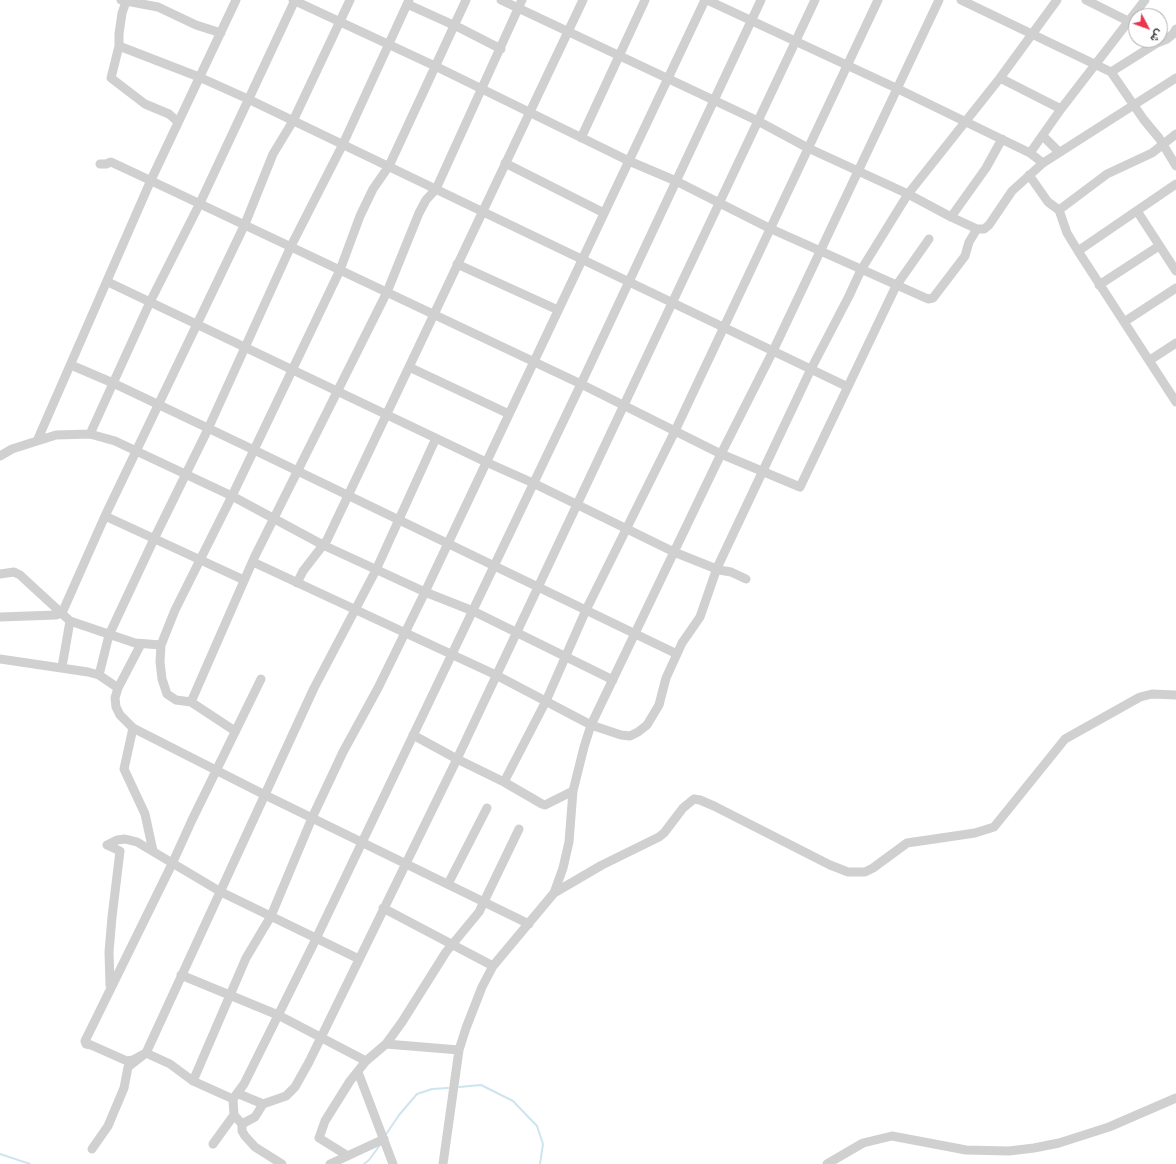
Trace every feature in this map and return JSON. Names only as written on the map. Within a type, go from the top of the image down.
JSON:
[{"type":"street","points":[[36,441],[108,282],[151,180],[236,0]]},
{"type":"street","points":[[90,434],[150,302],[200,204],[294,0],[435,66],[629,161],[676,181],[769,228],[896,286],[930,299],[965,256],[969,242],[977,229]]},
{"type":"street","points":[[61,614],[104,516],[245,224],[273,154],[294,121],[350,0]]},
{"type":"street","points":[[235,731],[191,702],[176,700],[167,694],[162,679],[160,662],[161,645],[176,610],[340,270],[360,216],[373,189],[389,166],[466,0]]},
{"type":"street","points":[[501,0],[568,33],[758,121],[808,148],[908,194],[977,229],[984,229],[989,225],[1012,191],[1043,163],[1133,104],[1176,78]]},
{"type":"street","points":[[191,702],[244,580],[387,292],[419,213],[426,200],[436,189],[522,0]]},
{"type":"street","points":[[297,583],[303,571],[323,545],[348,496],[583,0]]},
{"type":"street","points":[[581,138],[645,0]]},
{"type":"street","points":[[193,1081],[228,995],[246,958],[271,916],[312,818],[343,752],[378,688],[425,592],[583,260],[604,212],[706,0],[752,20],[1002,139],[1030,153],[1043,163]]},
{"type":"street","points":[[213,1144],[234,1115],[236,1097],[317,938],[361,842],[581,384],[761,0]]},
{"type":"street","points":[[146,1053],[170,1064],[193,1081],[236,1097],[263,1104],[286,1096],[295,1086],[309,1062],[457,759],[577,504],[674,303],[719,203],[815,0]]},
{"type":"street","points":[[504,782],[546,701],[586,610],[628,529],[675,431],[769,228],[878,0]]},
{"type":"street","points":[[443,1164],[459,1050],[466,1028],[482,987],[493,966],[554,893],[563,868],[569,842],[573,791],[591,725],[721,454],[773,351],[896,88],[939,0]]},
{"type":"street","points":[[961,0],[1111,72],[1163,144],[1176,166]]},
{"type":"street","points":[[253,562],[496,675],[591,725],[630,736],[638,732],[646,725],[659,705],[666,678],[682,643],[700,617],[717,568],[811,369],[849,296],[860,270],[908,194],[1000,78],[1057,0]]},
{"type":"street","points":[[1030,153],[1061,109],[1097,65],[1128,21],[1086,0]]},
{"type":"street","points":[[1139,8],[1145,0]]},
{"type":"street","points":[[178,122],[169,114],[144,104],[111,78],[119,46],[123,1],[159,3],[196,25],[221,33]]},
{"type":"street","points":[[99,675],[109,635],[208,429],[291,246],[343,144],[387,44],[408,2],[501,49]]},
{"type":"street","points":[[1111,72],[1157,43],[1167,39],[1176,29]]},
{"type":"street","points":[[119,46],[199,77],[248,99],[848,387]]},
{"type":"street","points":[[1000,78],[1061,109]]},
{"type":"street","points":[[1059,210],[1107,174],[1140,160],[1176,134]]},
{"type":"street","points":[[1042,136],[1060,152]]},
{"type":"street","points":[[951,217],[986,168],[1002,139]]},
{"type":"street","points":[[100,164],[111,162],[151,180],[581,384],[721,454],[800,487],[896,286],[929,239]]},
{"type":"street","points":[[505,163],[604,212]]},
{"type":"street","points":[[1029,175],[1048,202],[1059,210],[1067,233],[1078,251],[1175,398]]},
{"type":"street","points":[[1078,251],[1176,184]]},
{"type":"street","points":[[1137,211],[1176,270]]},
{"type":"street","points":[[1099,285],[1159,246]]},
{"type":"street","points":[[457,264],[558,310]]},
{"type":"street","points":[[108,282],[196,325],[292,368],[674,552],[731,572],[746,579]]},
{"type":"street","points":[[1124,322],[1176,288]]},
{"type":"street","points":[[1150,360],[1176,343]]},
{"type":"street","points":[[71,365],[113,383],[254,450],[677,654]]},
{"type":"street","points":[[409,367],[509,414]]},
{"type":"street","points":[[0,456],[12,449],[56,435],[90,434],[115,441],[232,496],[323,545],[425,592],[473,611],[613,680]]},
{"type":"street","points":[[92,1149],[108,1126],[124,1088],[128,1067],[146,1053],[314,688],[356,611],[436,438]]},
{"type":"street","points":[[104,516],[244,580]]},
{"type":"street","points":[[0,574],[14,572],[20,575],[70,621],[109,635],[141,644],[161,645]]},
{"type":"street","points":[[0,617],[61,614]]},
{"type":"street","points":[[62,667],[70,621]]},
{"type":"street","points":[[141,644],[118,688],[115,698],[116,707],[120,715],[133,728],[265,795],[529,924]]},
{"type":"street","points":[[0,659],[62,667],[99,675],[118,688]]},
{"type":"street","points":[[146,1053],[133,1060],[127,1061],[86,1044],[86,1036],[172,864],[261,679]]},
{"type":"street","points":[[554,893],[602,866],[659,837],[664,833],[683,808],[694,799],[714,806],[830,865],[848,872],[865,872],[874,868],[907,843],[974,834],[994,827],[1065,739],[1140,697],[1152,694],[1176,695]]},
{"type":"street","points":[[133,728],[124,769],[145,814],[153,850]]},
{"type":"street","points":[[413,735],[504,782],[539,803],[545,805],[573,791]]},
{"type":"street","points":[[448,884],[487,808]]},
{"type":"street","points":[[348,1156],[321,1140],[319,1136],[332,1108],[366,1061],[386,1044],[452,944],[470,924],[484,902],[519,828]]},
{"type":"street","points":[[110,988],[109,952],[120,851],[107,845],[117,840],[137,842],[153,850],[172,864],[221,892],[358,959]]},
{"type":"street","points":[[383,908],[493,966]]},
{"type":"street","points":[[181,975],[278,1015],[366,1061]]},
{"type":"street","points":[[386,1044],[459,1050]]},
{"type":"street","points":[[358,1072],[393,1164]]},
{"type":"street","points":[[827,1164],[862,1143],[892,1136],[966,1150],[1009,1151],[1034,1148],[1059,1143],[1108,1127],[1176,1098]]},
{"type":"street","points":[[242,1124],[255,1117],[263,1104]]},
{"type":"street","points":[[234,1115],[242,1124],[242,1131],[255,1147],[282,1164]]},
{"type":"street","points":[[330,1164],[384,1139]]},
{"type":"waterway","points":[[459,1087],[481,1085],[513,1101],[537,1126],[543,1144],[540,1164]]},
{"type":"waterway","points":[[385,1136],[399,1115],[417,1094],[432,1089],[448,1088]]},
{"type":"waterway","points":[[364,1164],[369,1160],[380,1145]]},
{"type":"waterway","points":[[0,1154],[30,1164]]}]
